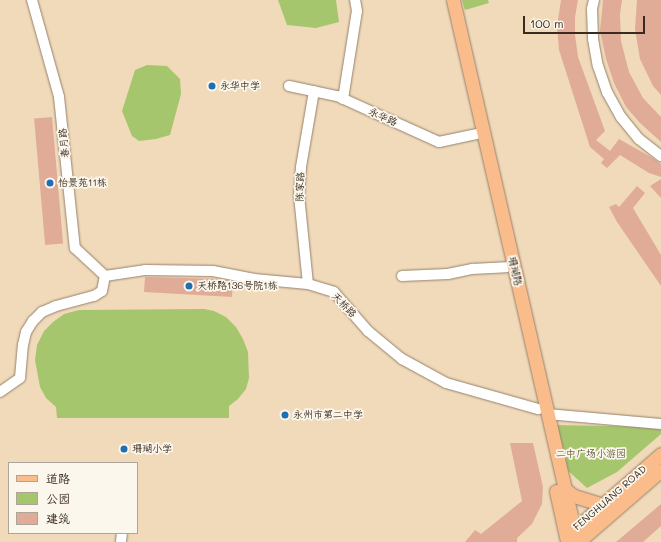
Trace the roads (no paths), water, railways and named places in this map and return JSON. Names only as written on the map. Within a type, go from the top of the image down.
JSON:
[{"type":"main road","name":"珊瑚路","points":[[445,0],[506,266],[543,411],[565,489],[570,539]]},
{"type":"main road","name":"珊瑚路","points":[[453,0],[570,539]]},
{"type":"main road","name":"FENGHUANG ROAD","points":[[570,539],[643,478],[661,454]]},
{"type":"main road","name":"FENGHUANG ROAD","points":[[570,539],[602,505],[643,478],[661,470]]},
{"type":"main road","points":[[565,489],[574,496],[602,505]]},
{"type":"street","name":"春月路","points":[[32,0],[58,97],[75,248],[105,276]]},
{"type":"street","points":[[343,99],[357,11],[355,0]]},
{"type":"street","points":[[594,0],[592,9],[593,39],[598,66],[607,92],[621,117],[639,139],[661,156]]},
{"type":"street","name":"永华路","points":[[289,86],[343,99],[439,142],[476,134]]},
{"type":"street","name":"陈家路","points":[[308,284],[299,196],[301,167],[314,91]]},
{"type":"street","points":[[402,276],[448,274],[472,269],[506,266]]},
{"type":"street","name":"天桥路","points":[[105,276],[145,270],[213,271],[254,279],[308,284],[334,292],[368,331],[402,359],[446,383],[543,411],[661,424]]},
{"type":"street","points":[[0,392],[20,378],[23,345],[26,332],[33,321],[42,312],[49,309],[94,296],[102,291],[105,276]]},
{"type":"place","name":"永华中学","points":[[212,86]]},
{"type":"place","name":"怡景苑11栋","points":[[50,183]]},
{"type":"place","name":"天桥路136号院1栋","points":[[189,286]]},
{"type":"place","name":"永州市第二中学","points":[[285,415]]},
{"type":"place","name":"珊瑚小学","points":[[124,449]]},
{"type":"park label","name":"二中广场小游园","points":[[591,454]]}]
